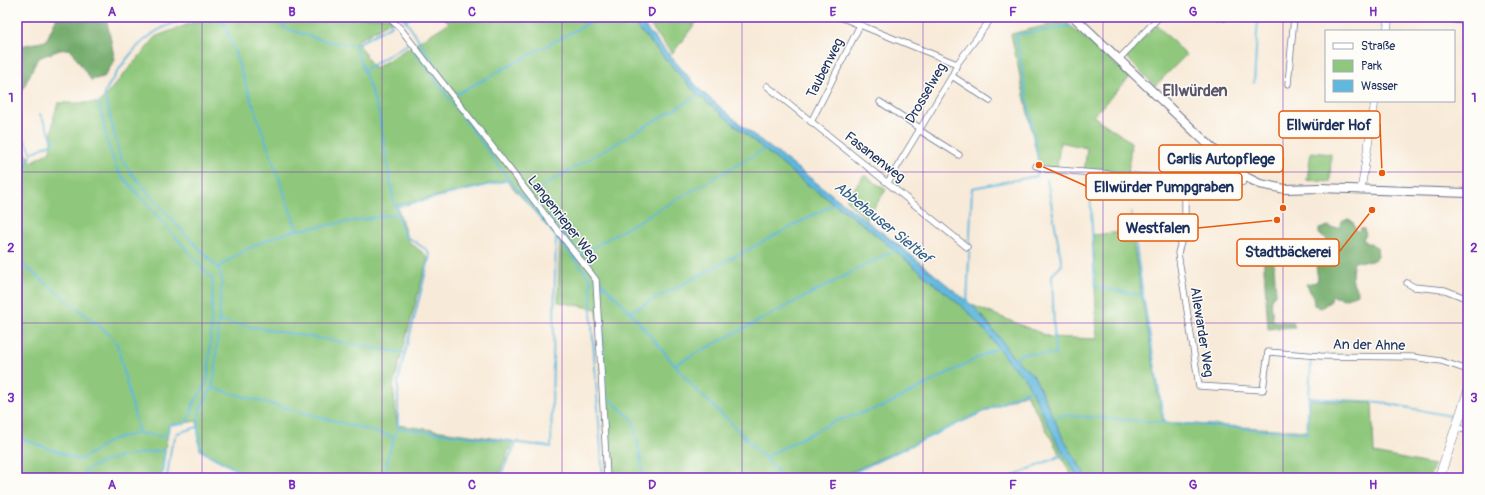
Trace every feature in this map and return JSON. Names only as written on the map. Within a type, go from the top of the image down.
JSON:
[{"type":"main road","points":[[1074,17],[1230,165],[1246,177],[1260,184],[1285,188],[1468,193]]},
{"type":"main road","points":[[1439,478],[1468,392]]},
{"type":"street","name":"Langenrieper Weg","points":[[388,17],[400,28],[596,280],[607,478]]},
{"type":"street","points":[[840,17],[957,64]]},
{"type":"street","points":[[1119,59],[1159,17]]},
{"type":"street","points":[[1288,84],[1294,17]]},
{"type":"street","points":[[1387,30],[1389,17]]},
{"type":"street","points":[[1436,17],[1468,22]]},
{"type":"street","name":"Drosselweg","points":[[888,182],[952,76],[957,64],[990,20]]},
{"type":"street","name":"Taubenweg","points":[[811,122],[860,25]]},
{"type":"street","points":[[952,76],[990,101]]},
{"type":"street","name":"Fasanenweg","points":[[767,86],[967,247]]},
{"type":"street","points":[[880,102],[959,155]]},
{"type":"street","points":[[1361,190],[1375,102]]},
{"type":"street","points":[[1036,166],[1045,169],[1235,184],[1243,182],[1246,177]]},
{"type":"street","name":"Allewarder Weg","points":[[1185,181],[1185,228],[1178,253],[1199,386],[1263,390],[1268,352]]},
{"type":"street","points":[[1407,283],[1414,287],[1445,290],[1468,299]]},
{"type":"street","name":"An der Ahne","points":[[1268,352],[1320,356],[1412,357],[1441,361],[1468,370]]},
{"type":"street","points":[[1456,427],[1468,431]]},
{"type":"green space","points":[[57,17],[106,17],[115,60],[104,77],[91,80],[70,49],[60,50],[38,58],[21,93],[17,95],[17,45],[20,46],[46,41]]},
{"type":"green space","points":[[208,17],[398,17],[357,41],[374,69],[449,23],[443,17],[628,17],[696,93],[800,179],[864,225],[965,309],[988,334],[1009,363],[1025,377],[1058,444],[1079,478],[1073,478],[1026,393],[837,478],[609,478],[597,309],[558,302],[560,240],[506,180],[397,205],[408,241],[428,257],[393,386],[397,425],[513,441],[497,478],[252,478],[200,450],[197,421],[169,425],[161,478],[17,478],[17,139],[32,162],[50,151],[54,116],[58,103],[99,103],[157,36]]},
{"type":"green space","points":[[644,17],[700,17],[672,54]]},
{"type":"green space","points":[[1065,21],[1130,77],[1093,116],[1131,142],[1128,175],[1084,173],[1087,148],[1060,142],[1057,168],[1039,165],[1011,34]]},
{"type":"green space","points":[[1157,25],[1186,55],[1155,86],[1125,56]]},
{"type":"green space","points":[[1311,152],[1331,154],[1330,182],[1307,180]]},
{"type":"green space","points":[[864,175],[886,190],[866,219],[846,200]]},
{"type":"green space","points":[[1349,219],[1353,222],[1356,231],[1359,231],[1360,228],[1364,229],[1366,234],[1363,239],[1365,242],[1377,247],[1378,256],[1370,261],[1354,262],[1352,273],[1358,294],[1344,299],[1332,296],[1331,301],[1321,308],[1314,305],[1313,297],[1306,284],[1316,282],[1318,279],[1316,268],[1317,263],[1322,254],[1330,253],[1326,238],[1319,234],[1319,229],[1328,226],[1333,228],[1340,227],[1342,221]]},
{"type":"green space","points":[[1131,231],[1163,422],[1307,431],[1310,400],[1372,403],[1374,453],[1434,465],[1429,478],[1087,478],[1063,438],[1034,376],[1012,356],[985,319],[967,303],[1050,337],[1097,339],[1093,235]]},
{"type":"green space","points":[[1273,251],[1276,293],[1271,299],[1273,321],[1293,322],[1295,327],[1268,329],[1263,253]]},
{"type":"water","points":[[628,17],[636,17],[702,92],[751,133],[901,247],[974,307],[1002,341],[1012,356],[1034,376],[1063,438],[1087,478],[1079,478],[1058,444],[1025,378],[1009,363],[988,334],[965,309],[864,225],[800,179],[696,93]]},
{"type":"waterway","points":[[191,17],[170,24],[155,32],[143,41],[130,54],[104,93],[120,157],[131,173],[183,232],[218,268],[222,279],[215,372],[212,388],[200,409],[198,427],[199,444],[202,451],[252,478]]},
{"type":"waterway","points":[[222,17],[297,230]]},
{"type":"waterway","points":[[279,17],[284,28],[325,41],[355,45],[392,25],[390,23]]},
{"type":"waterway","points":[[402,17],[406,21],[411,17]]},
{"type":"waterway","points":[[455,95],[600,17]]},
{"type":"waterway","points":[[1088,22],[1112,17]]},
{"type":"waterway","points":[[1254,83],[1258,17]]},
{"type":"waterway","points":[[406,21],[455,95]]},
{"type":"waterway","points":[[967,305],[972,188],[1037,176],[1039,165],[1016,35],[1070,26]]},
{"type":"waterway","points":[[364,70],[409,43]]},
{"type":"waterway","points":[[355,45],[379,114],[393,198],[404,235],[427,250],[430,256],[398,381],[398,428],[388,455],[385,478]]},
{"type":"waterway","points":[[412,48],[509,180],[591,279],[591,312],[603,478]]},
{"type":"waterway","points":[[531,193],[699,95]]},
{"type":"waterway","points":[[17,437],[80,460],[113,439],[139,433],[167,437],[169,425],[186,423],[191,415],[193,404],[206,385],[209,368],[213,280],[117,170],[108,145],[99,103]]},
{"type":"waterway","points":[[32,153],[54,142],[40,114]]},
{"type":"waterway","points":[[17,126],[32,153],[17,192]]},
{"type":"waterway","points":[[581,254],[765,149]]},
{"type":"waterway","points":[[396,207],[509,180]]},
{"type":"waterway","points":[[1014,361],[1022,353],[1055,355],[1052,275],[1062,265],[1047,180]]},
{"type":"waterway","points":[[1090,189],[1095,287],[1143,295]]},
{"type":"waterway","name":"Abbehauser Sieltief","points":[[630,312],[836,203]]},
{"type":"waterway","points":[[1131,212],[1164,422]]},
{"type":"waterway","points":[[548,213],[600,281],[630,312],[696,390],[726,418],[784,478]]},
{"type":"waterway","points":[[218,268],[236,255],[287,233],[297,230],[397,214]]},
{"type":"waterway","points":[[398,428],[551,447],[556,237]]},
{"type":"waterway","name":"Abbehauser Sieltief","points":[[674,365],[896,249]]},
{"type":"waterway","points":[[17,260],[108,333],[117,344],[139,433]]},
{"type":"waterway","points":[[600,281],[605,395],[633,420],[644,478]]},
{"type":"waterway","points":[[218,321],[404,353]]},
{"type":"waterway","points":[[765,457],[833,422],[884,406],[999,347]]},
{"type":"waterway","points":[[1053,420],[1061,415],[1307,433],[1311,360]]},
{"type":"waterway","points":[[212,388],[394,437]]},
{"type":"waterway","points":[[842,478],[1033,388]]},
{"type":"waterway","points":[[1309,398],[1380,402],[1450,416]]},
{"type":"waterway","points":[[167,478],[171,448],[177,433],[198,427]]},
{"type":"waterway","points":[[608,434],[611,478]]},
{"type":"waterway","points":[[499,478],[517,441]]},
{"type":"waterway","points":[[84,478],[85,471],[103,462],[134,454],[165,450],[161,478]]},
{"type":"waterway","points":[[1009,478],[1067,453]]},
{"type":"place","name":"Ellwürder Pumpgraben","points":[[1039,165]]},
{"type":"place","name":"Ellwürder Hof","points":[[1382,173]]},
{"type":"place","name":"Carlis Autopflege","points":[[1283,208]]},
{"type":"place","name":"Stadtbäckerei","points":[[1372,210]]},
{"type":"place","name":"Westfalen","points":[[1277,220]]},
{"type":"district","name":"Ellwürden","points":[[1195,91]]}]
